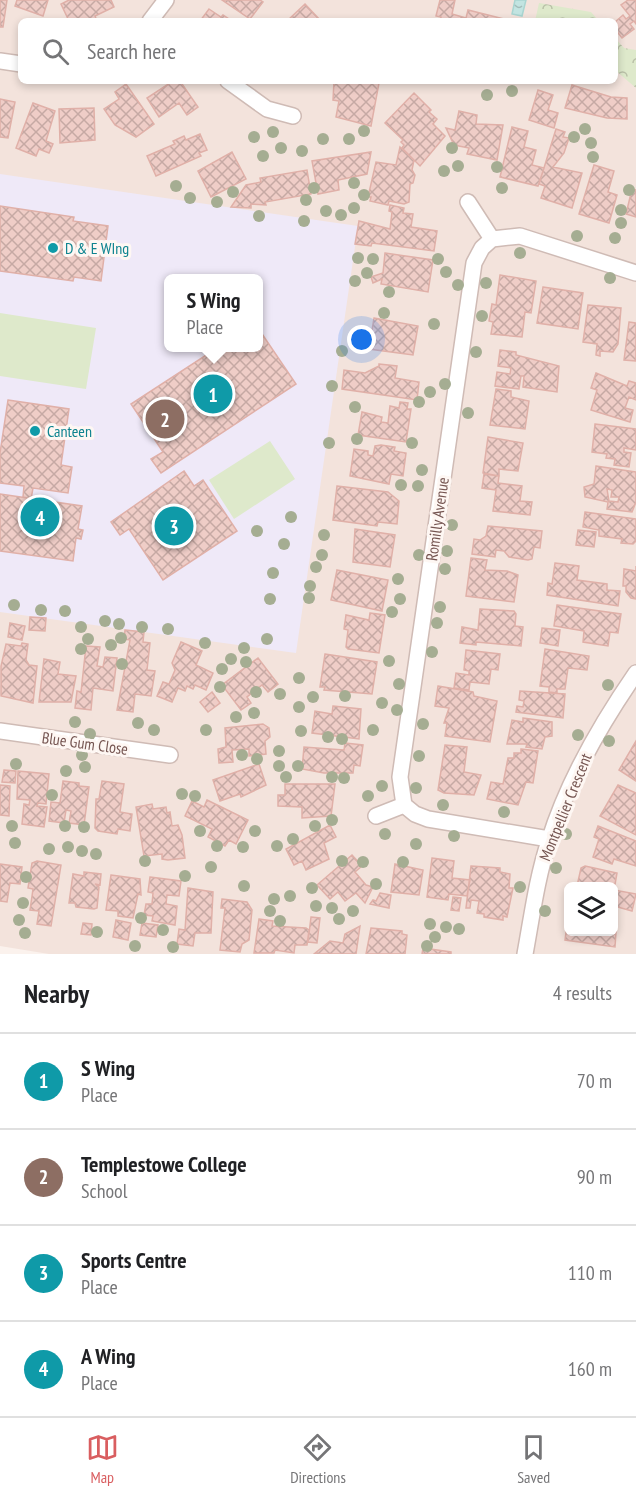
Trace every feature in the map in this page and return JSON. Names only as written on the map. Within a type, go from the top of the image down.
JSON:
[{"type":"street","points":[[152,18],[166,0]]},
{"type":"street","points":[[0,61],[18,64]]},
{"type":"street","points":[[232,84],[267,109],[293,116]]},
{"type":"street","points":[[468,202],[492,239],[520,236],[636,273]]},
{"type":"street","name":"Romilly Avenue","points":[[404,805],[400,777],[474,263],[482,248],[492,239]]},
{"type":"street","name":"Montpellier Crescent","points":[[525,954],[539,874],[549,839],[579,766],[608,714],[636,673]]},
{"type":"street","name":"Blue Gum Close","points":[[0,731],[170,755]]},
{"type":"street","points":[[376,816],[404,805],[415,814],[428,819],[549,839]]},
{"type":"shaded area","points":[[0,0],[636,0],[636,954],[49,954],[0,946]]},
{"type":"shaded area","points":[[0,174],[358,226],[296,653],[0,612]]},
{"type":"green space","points":[[539,3],[591,12],[596,18],[536,18]]},
{"type":"green space","points":[[618,41],[624,48],[636,50],[636,88],[618,73]]},
{"type":"green space","points":[[0,313],[96,328],[86,389],[0,376]]},
{"type":"green space","points":[[270,441],[295,479],[234,519],[209,480]]},
{"type":"water","points":[[515,0],[526,0],[522,16],[512,14]]},
{"type":"building","points":[[0,0],[7,0],[3,27],[0,27]]},
{"type":"building","points":[[17,0],[48,0],[43,16],[15,6]]},
{"type":"building","points":[[69,0],[111,0],[114,7],[95,16],[96,18],[68,18],[61,4]]},
{"type":"building","points":[[222,0],[260,0],[263,2],[249,18]]},
{"type":"building","points":[[440,0],[455,0],[452,14],[466,18],[441,18],[436,16]]},
{"type":"building","points":[[628,0],[636,0],[636,24],[634,21],[630,24],[634,29],[622,38],[618,33],[618,19],[623,15],[626,19],[630,16],[621,5]]},
{"type":"building","points":[[305,4],[318,18],[290,18]]},
{"type":"building","points":[[209,9],[221,17],[223,15],[228,18],[202,18]]},
{"type":"building","points":[[468,10],[500,18],[466,18]]},
{"type":"building","points":[[126,84],[154,124],[136,137],[115,125],[104,109],[119,99],[115,92]]},
{"type":"building","points":[[168,84],[182,84],[198,107],[187,115],[179,103],[159,117],[147,98]]},
{"type":"building","points":[[334,84],[379,84],[371,126],[336,117],[339,101],[333,100]]},
{"type":"building","points":[[572,85],[611,97],[627,98],[627,119],[607,118],[565,108]]},
{"type":"building","points":[[538,90],[553,95],[548,110],[558,113],[554,128],[529,120]]},
{"type":"building","points":[[414,93],[431,110],[429,112],[437,119],[433,124],[445,136],[420,166],[402,148],[403,140],[385,123]]},
{"type":"building","points":[[0,99],[15,102],[8,138],[0,137]]},
{"type":"building","points":[[33,103],[55,111],[46,141],[53,144],[49,153],[39,149],[36,156],[16,148]]},
{"type":"building","points":[[94,108],[95,140],[60,143],[59,109]]},
{"type":"building","points":[[459,111],[477,115],[476,124],[503,125],[497,160],[467,154],[469,148],[454,145],[446,128],[455,130]]},
{"type":"building","points":[[512,127],[528,131],[524,147],[536,150],[532,165],[544,168],[538,186],[500,177]]},
{"type":"building","points":[[556,129],[565,132],[563,137],[569,138],[564,153],[553,167],[582,173],[572,208],[541,198],[545,186],[539,184]]},
{"type":"building","points":[[200,134],[207,150],[199,153],[201,156],[156,176],[147,156],[175,144],[173,141],[184,136],[186,140]]},
{"type":"building","points":[[400,147],[414,160],[412,170],[415,175],[413,183],[410,184],[409,202],[404,204],[389,201],[388,205],[370,201],[371,197],[368,197],[376,162],[396,165]]},
{"type":"building","points":[[232,152],[246,179],[211,197],[198,171]]},
{"type":"building","points":[[371,152],[367,174],[338,180],[339,190],[318,194],[312,161]]},
{"type":"building","points":[[594,165],[614,171],[608,192],[617,195],[609,223],[579,214]]},
{"type":"building","points":[[307,170],[311,194],[265,202],[266,205],[251,204],[251,208],[231,207],[246,185],[261,182],[260,178]]},
{"type":"building","points":[[632,189],[636,190],[636,217],[626,214]]},
{"type":"building","points":[[390,205],[404,208],[403,213],[413,214],[411,227],[437,231],[434,251],[372,243],[371,246],[355,244],[359,221],[390,229],[392,212],[389,211]]},
{"type":"building","name":"D & E WIng","points":[[0,206],[74,217],[73,221],[108,226],[101,281],[74,277],[73,281],[0,271]]},
{"type":"building","points":[[385,253],[433,260],[428,292],[381,284],[382,279],[373,283],[371,277],[383,273]]},
{"type":"building","points":[[500,275],[536,281],[531,313],[525,312],[522,337],[491,334],[493,322],[489,321],[492,304],[496,305]]},
{"type":"building","points":[[543,287],[583,293],[578,329],[537,323]]},
{"type":"building","points":[[588,305],[621,308],[618,344],[613,352],[600,351],[600,356],[596,355],[597,344],[583,342]]},
{"type":"building","points":[[374,318],[418,326],[413,355],[369,349]]},
{"type":"building","points":[[629,322],[636,323],[636,361],[624,360]]},
{"type":"building","points":[[263,335],[296,384],[161,473],[151,459],[163,452],[131,404],[211,352],[263,352]]},
{"type":"building","points":[[500,350],[516,352],[516,355],[559,366],[557,392],[523,387],[524,376],[521,376],[519,389],[495,386],[497,372],[510,374],[511,368],[498,366]]},
{"type":"building","points":[[379,364],[397,366],[395,378],[419,382],[417,400],[342,389],[344,370],[365,373]]},
{"type":"building","points":[[596,373],[627,386],[629,381],[636,383],[636,400],[629,397],[625,408],[633,410],[630,422],[591,410],[597,390],[591,388]]},
{"type":"building","points":[[496,389],[511,391],[511,397],[529,401],[525,429],[490,425]]},
{"type":"building","name":"Canteen","points":[[8,400],[69,409],[61,465],[72,467],[68,493],[33,488],[31,499],[23,497],[24,486],[0,483],[0,453]]},
{"type":"building","points":[[400,402],[408,403],[407,409],[411,409],[406,442],[358,435],[362,412],[382,417],[381,422],[388,423],[390,406],[399,408]]},
{"type":"building","points":[[595,424],[636,429],[636,450],[624,448],[624,452],[631,453],[629,467],[614,465],[615,459],[606,458],[607,454],[592,452]]},
{"type":"building","points":[[488,437],[523,443],[518,471],[499,469],[499,476],[483,473]]},
{"type":"building","points":[[375,446],[395,447],[394,451],[406,453],[403,476],[391,474],[389,484],[350,476],[354,449],[368,451],[368,455],[373,456]]},
{"type":"building","points":[[596,466],[636,472],[636,502],[632,512],[607,509],[608,502],[585,497],[584,487],[594,484]],"holes":[[[607,489],[612,490],[611,497],[619,497],[618,502],[609,501]]]},
{"type":"building","points":[[184,471],[194,486],[203,480],[237,531],[163,580],[129,529],[120,535],[111,522]]},
{"type":"building","points":[[484,474],[499,476],[498,483],[522,486],[520,501],[532,502],[530,515],[493,511],[496,490],[482,488]]},
{"type":"building","points":[[337,486],[388,492],[399,501],[397,524],[378,522],[377,526],[333,520]]},
{"type":"building","points":[[0,494],[82,506],[78,529],[83,530],[81,539],[76,538],[73,561],[0,551]]},
{"type":"building","points":[[585,512],[636,519],[636,541],[633,544],[621,543],[622,539],[599,536],[599,530],[583,527]]},
{"type":"building","points":[[488,526],[542,531],[540,548],[534,547],[532,559],[528,560],[509,557],[504,551],[496,550],[495,557],[472,554],[474,539],[480,540],[486,536]]},
{"type":"building","points":[[355,529],[395,535],[390,567],[353,562]]},
{"type":"building","points":[[578,530],[596,532],[594,547],[576,545]]},
{"type":"building","points":[[471,558],[487,560],[485,570],[507,571],[518,575],[514,602],[466,596]]},
{"type":"building","points":[[555,563],[579,566],[577,580],[607,584],[607,590],[620,591],[618,606],[547,595],[548,583],[552,584]]},
{"type":"building","points":[[624,569],[636,571],[636,599],[631,598],[626,592],[626,586],[623,586]]},
{"type":"building","points":[[337,570],[388,580],[382,611],[331,600]]},
{"type":"building","points":[[557,605],[621,614],[618,633],[610,632],[608,646],[583,642],[584,631],[554,626]]},
{"type":"building","points":[[480,609],[514,611],[515,626],[523,627],[521,646],[460,643],[462,627],[478,630]]},
{"type":"building","points":[[370,613],[385,615],[379,653],[348,649],[346,647],[348,630],[344,629],[346,615],[369,620]]},
{"type":"building","points":[[30,617],[46,618],[45,631],[29,630]]},
{"type":"building","points":[[10,623],[25,626],[22,640],[8,637]]},
{"type":"building","points":[[542,628],[560,630],[558,646],[540,643]]},
{"type":"building","points":[[125,630],[144,632],[143,642],[150,643],[147,670],[155,671],[151,696],[135,694],[133,712],[117,710],[130,640],[124,639]]},
{"type":"building","points":[[181,642],[202,651],[196,665],[213,673],[206,690],[195,685],[193,689],[187,686],[185,691],[178,688],[172,702],[157,696],[163,682],[169,684],[175,670],[172,663]]},
{"type":"building","points":[[22,643],[28,644],[26,660],[29,665],[37,666],[33,703],[1,696],[1,666],[6,644],[21,646]]},
{"type":"building","points":[[86,646],[100,647],[97,666],[103,667],[105,657],[117,658],[113,691],[93,688],[91,710],[75,708],[77,691],[81,692]]},
{"type":"building","points":[[545,649],[589,656],[587,670],[568,668],[565,689],[557,689],[557,693],[549,692],[549,687],[540,686]]},
{"type":"building","points":[[466,650],[500,654],[498,670],[491,669],[489,684],[470,682],[469,690],[454,688],[456,673],[469,675],[469,671],[464,670]]},
{"type":"building","points":[[325,654],[377,662],[372,694],[324,690],[325,687],[320,687]]},
{"type":"building","points":[[258,658],[278,684],[268,692],[262,685],[247,697],[251,703],[241,710],[222,685]]},
{"type":"building","points":[[44,659],[60,662],[58,674],[76,676],[71,702],[39,702]]},
{"type":"building","points":[[438,686],[473,692],[474,696],[497,701],[490,742],[445,736],[447,723],[444,723],[449,708],[435,706]]},
{"type":"building","points":[[520,691],[565,694],[563,718],[516,712],[517,706],[523,707],[524,701],[519,700]]},
{"type":"building","points":[[212,692],[220,703],[208,712],[200,702]]},
{"type":"building","points":[[333,706],[361,709],[359,739],[312,733],[315,711],[332,714]]},
{"type":"building","points":[[523,718],[552,722],[552,736],[545,737],[542,749],[526,747],[527,744],[507,744],[512,720],[523,722]]},
{"type":"building","points":[[263,724],[269,728],[270,737],[265,741],[266,754],[249,756],[249,749],[232,750],[233,762],[219,763],[218,749],[226,747],[225,728]]},
{"type":"building","points":[[636,741],[636,781],[619,770]]},
{"type":"building","points":[[345,743],[363,745],[360,766],[354,765],[353,773],[324,773],[302,769],[304,747],[344,750]]},
{"type":"building","points":[[445,745],[467,747],[464,772],[481,775],[474,795],[444,793],[438,790]]},
{"type":"building","points":[[521,749],[538,751],[533,783],[526,782],[518,805],[487,799],[491,782],[503,784],[508,758],[514,758],[514,753],[521,753]]},
{"type":"building","points":[[259,764],[266,785],[241,797],[240,794],[220,801],[213,780]]},
{"type":"building","points":[[4,770],[16,771],[15,783],[2,782]]},
{"type":"building","points":[[18,771],[49,774],[46,804],[38,803],[37,806],[47,807],[44,827],[22,824],[24,804],[29,805],[30,800],[17,799]]},
{"type":"building","points":[[63,781],[89,787],[84,825],[69,823],[71,811],[66,810],[64,823],[49,821],[51,802],[60,803]]},
{"type":"building","points":[[102,781],[124,784],[120,812],[132,814],[130,831],[118,829],[117,834],[98,831],[95,828],[96,799],[99,799]]},
{"type":"building","points":[[285,784],[335,784],[331,816],[302,818],[302,807],[278,806],[278,795],[285,795]]},
{"type":"building","points":[[0,785],[10,786],[9,816],[0,815]]},
{"type":"building","points":[[618,785],[636,793],[636,835],[600,816]]},
{"type":"building","points":[[207,800],[248,820],[236,844],[229,840],[225,846],[208,837],[212,829],[185,816],[192,801],[204,807]]},
{"type":"building","points":[[152,804],[153,809],[166,807],[167,813],[170,812],[172,826],[178,825],[182,835],[185,858],[162,859],[162,854],[144,856],[136,807]]},
{"type":"building","points":[[330,825],[336,837],[324,843],[329,859],[306,870],[302,861],[294,865],[286,849]]},
{"type":"building","points":[[598,826],[636,841],[636,866],[614,859],[612,864],[593,857],[599,839],[594,837]]},
{"type":"building","points":[[352,855],[362,866],[355,872],[366,885],[373,887],[365,903],[356,893],[345,901],[338,892],[330,899],[317,885]]},
{"type":"building","points":[[432,858],[454,861],[452,878],[470,880],[467,896],[449,894],[448,900],[427,897]]},
{"type":"building","points":[[37,861],[61,865],[51,926],[37,924],[39,911],[30,910],[33,889],[28,888],[32,863]]},
{"type":"building","points":[[0,864],[22,867],[20,884],[10,883],[7,902],[0,901]]},
{"type":"building","points":[[395,864],[423,870],[419,895],[391,892]]},
{"type":"building","points":[[471,866],[500,868],[500,872],[510,874],[509,888],[513,888],[507,917],[503,916],[503,920],[484,917],[484,914],[477,913],[479,901],[471,900],[470,908],[466,908]]},
{"type":"building","points":[[585,866],[617,873],[615,882],[578,882],[581,868]]},
{"type":"building","points":[[84,872],[101,874],[100,885],[95,884],[99,887],[97,908],[94,909],[76,907],[75,903],[69,903],[73,874],[84,876]]},
{"type":"building","points":[[111,875],[140,879],[141,895],[138,894],[133,918],[118,916],[118,911],[106,910]]},
{"type":"building","points":[[150,877],[181,881],[179,896],[167,895],[166,904],[177,906],[175,925],[152,921],[153,916],[144,915],[146,904],[152,904],[153,893],[148,892]]},
{"type":"building","points":[[188,888],[213,892],[211,933],[195,933],[193,946],[177,944],[179,929],[185,930]]},
{"type":"building","points":[[618,891],[636,894],[632,911],[618,907]]},
{"type":"building","points":[[380,893],[391,895],[389,908],[370,904],[373,900],[376,901]]},
{"type":"building","points":[[453,897],[461,898],[459,911],[451,910]]},
{"type":"building","points":[[222,899],[247,902],[252,910],[249,940],[242,944],[240,952],[220,950],[225,908],[221,908]]},
{"type":"building","points":[[311,917],[320,918],[317,943],[308,942]]},
{"type":"building","points":[[259,919],[273,921],[272,926],[306,928],[309,930],[307,945],[295,945],[294,953],[275,950],[274,953],[254,953]]},
{"type":"building","points":[[116,920],[131,923],[128,940],[113,937]]},
{"type":"building","points":[[83,923],[92,924],[91,935],[81,934]]},
{"type":"building","points":[[142,923],[158,925],[156,937],[140,935]]},
{"type":"building","points":[[360,926],[356,954],[314,954],[330,941],[343,943],[345,934]]},
{"type":"building","points":[[371,928],[402,931],[402,934],[407,935],[405,954],[366,954]]},
{"type":"building","points":[[566,936],[616,936],[615,947],[565,940]]},
{"type":"building","points":[[423,948],[451,952],[451,954],[422,954]]},
{"type":"place","name":"D & E WIng","points":[[53,248]]},
{"type":"place","name":"S Wing","points":[[213,394]]},
{"type":"place","name":"Templestowe College","points":[[165,419]]},
{"type":"place","name":"Canteen","points":[[35,431]]},
{"type":"place","name":"A Wing","points":[[40,517]]},
{"type":"place","name":"Sports Centre","points":[[174,526]]}]
